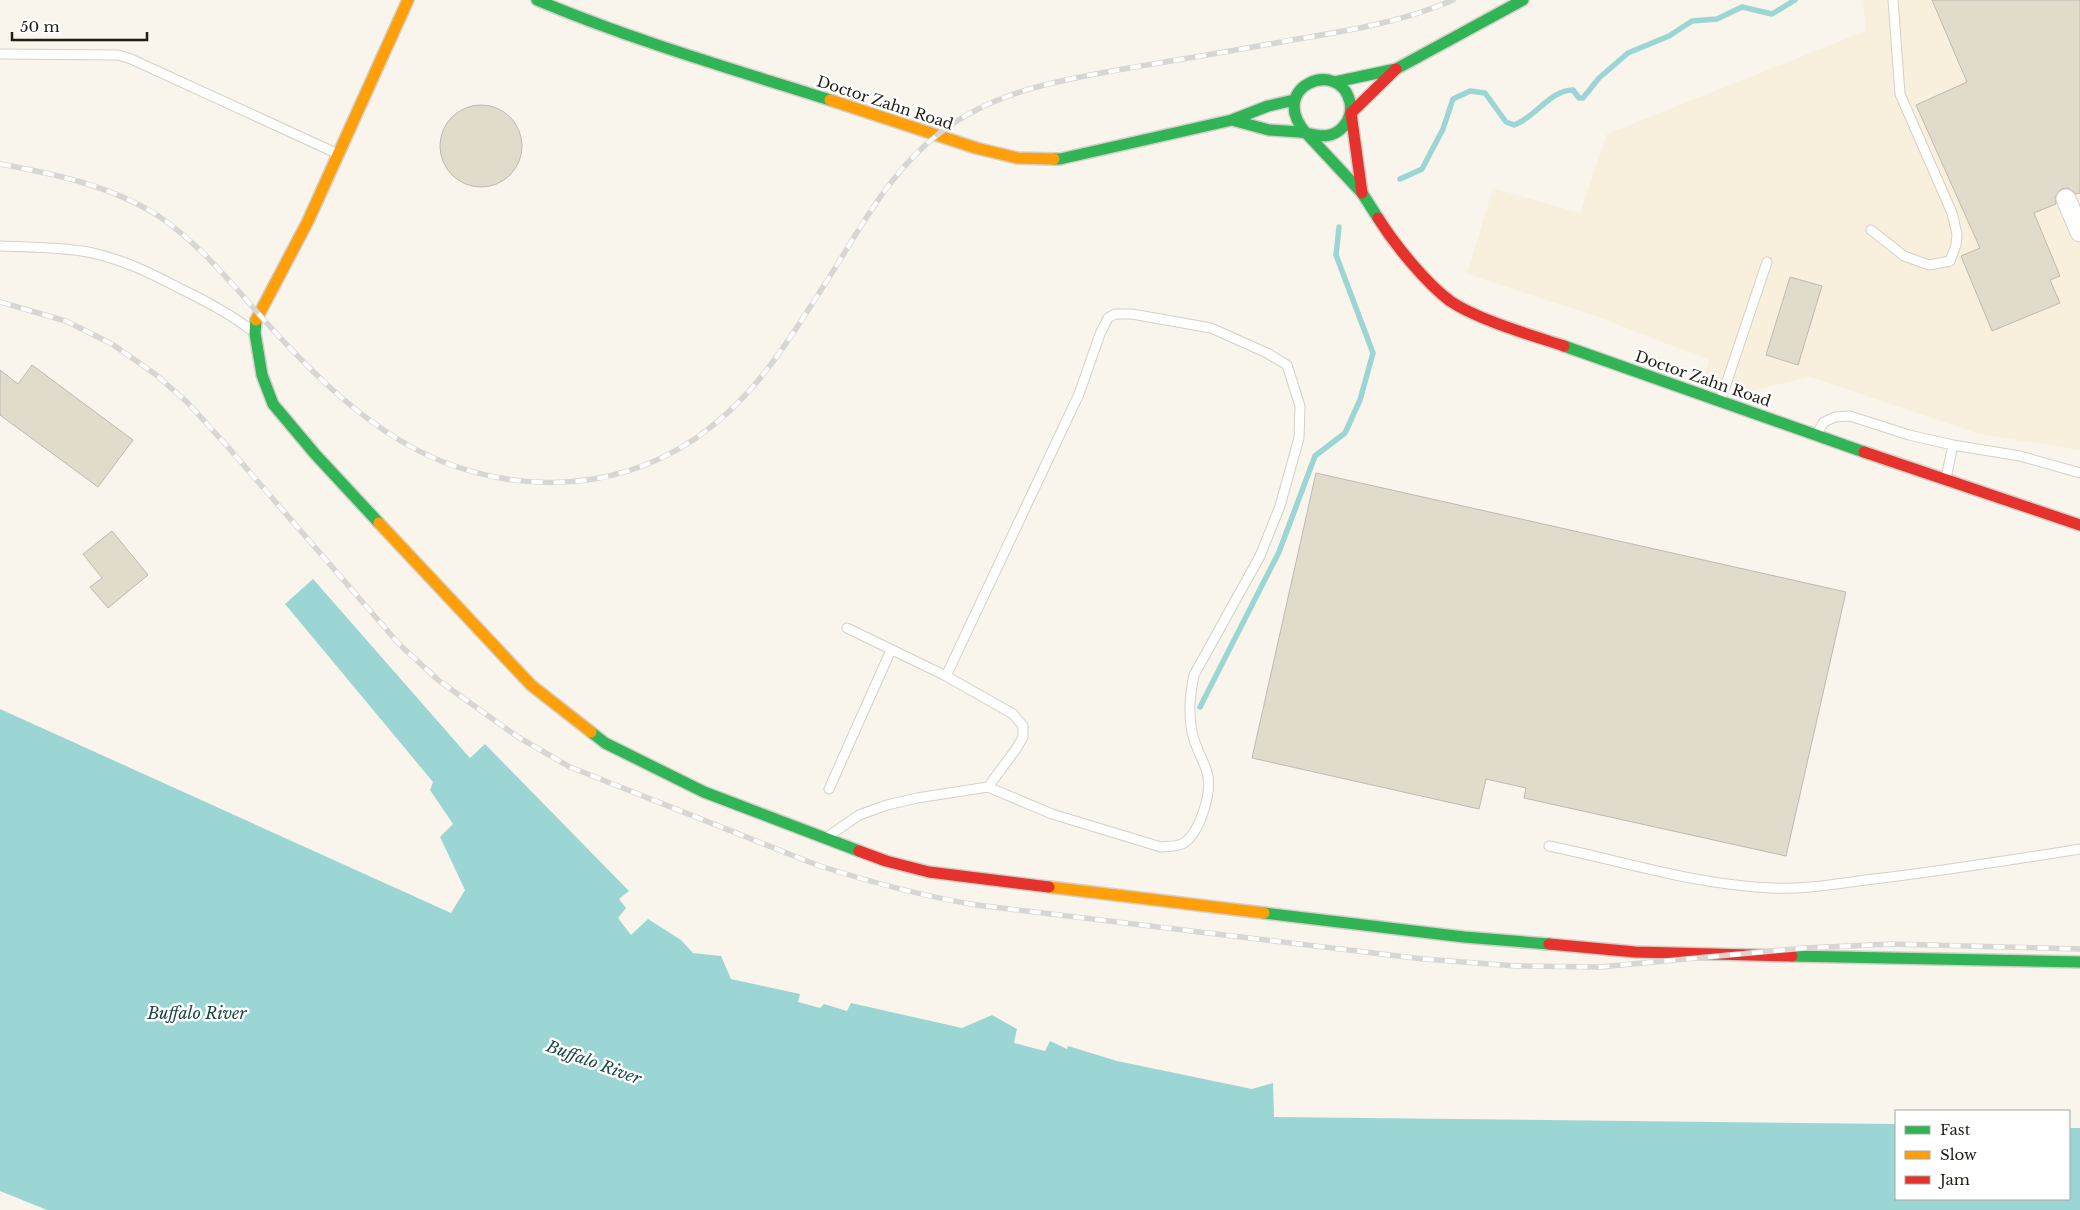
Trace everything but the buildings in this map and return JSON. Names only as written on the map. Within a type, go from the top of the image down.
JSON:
[{"type":"street","points":[[408,0],[308,221],[259,314],[255,333],[267,390],[283,418],[531,685],[605,743],[704,792],[886,861],[929,872],[1474,938],[1636,952],[2080,962]]},
{"type":"street","name":"Doctor Zahn Road","points":[[537,0],[577,17],[674,51],[976,148],[1017,158],[1060,159],[1232,120],[1268,106],[1294,100],[1293,112],[1297,124],[1362,193],[1382,224],[1430,284],[1452,302],[1487,319],[1946,481],[2080,524]]},
{"type":"street","points":[[1351,113],[1396,69],[1523,0]]},
{"type":"street","points":[[1294,100],[1300,89],[1310,81],[1323,79],[1335,82],[1396,69]]},
{"type":"street","name":"Doctor Zahn Road","points":[[1335,82],[1344,90],[1350,101],[1362,193]]},
{"type":"street","name":"Doctor Zahn Road","points":[[1232,120],[1280,131],[1306,133],[1318,137],[1330,136],[1339,132],[1346,124],[1351,113]]},
{"type":"street","points":[[2066,199],[2080,232]]},
{"type":"lane","points":[[1871,230],[1904,256],[1929,265],[1950,261],[1958,234],[1952,213],[1900,94],[1893,0]]},
{"type":"lane","points":[[0,54],[118,55],[131,59],[339,154]]},
{"type":"lane","points":[[0,246],[56,248],[87,252],[136,266],[230,313],[255,333]]},
{"type":"lane","points":[[1720,401],[1767,262]]},
{"type":"lane","points":[[826,838],[859,815],[887,805],[917,798],[988,787],[1052,814],[1161,847],[1175,846],[1185,842],[1205,809],[1209,791],[1208,773],[1197,751],[1189,715],[1194,675],[1260,556],[1280,506],[1300,438],[1300,406],[1286,365],[1267,353],[1212,328],[1132,314],[1115,314],[1108,318],[1100,334],[1079,394],[946,676]]},
{"type":"lane","points":[[1816,435],[1824,422],[1835,417],[1850,416],[1909,435],[1953,445],[2020,456],[2080,473]]},
{"type":"lane","points":[[1946,481],[1953,445]]},
{"type":"lane","points":[[846,628],[946,676],[1013,714],[1023,726],[1023,737],[988,787]]},
{"type":"lane","points":[[829,789],[891,650]]},
{"type":"lane","points":[[1549,846],[1643,869],[1730,885],[1773,888],[1806,887],[1922,873],[2080,849]]},
{"type":"shaded area","points":[[1863,0],[2080,0],[2080,450],[1979,434],[1810,377],[1750,391],[1705,377],[1709,360],[1601,318],[1467,274],[1493,188],[1580,213],[1607,134],[1866,31]]},
{"type":"water","name":"Buffalo River","points":[[313,579],[470,758],[485,744],[629,891],[619,899],[626,908],[618,918],[631,935],[648,919],[681,940],[693,953],[721,956],[731,979],[800,994],[798,1002],[820,1008],[824,1004],[847,1011],[851,1003],[962,1028],[992,1015],[1017,1029],[1014,1043],[1045,1051],[1050,1041],[1067,1049],[1068,1046],[1117,1061],[1252,1089],[1273,1083],[1274,1117],[1895,1124],[1895,1200],[2070,1200],[2070,1128],[2080,1128],[2080,1210],[47,1210],[0,1191],[0,709],[451,913],[465,890],[440,837],[453,824],[430,790],[433,782],[285,604]]},
{"type":"waterway","points":[[1400,179],[1422,169],[1443,129],[1453,99],[1470,91],[1485,93],[1506,122],[1514,125],[1529,117],[1557,94],[1573,90],[1579,98],[1583,98],[1599,78],[1628,53],[1669,36],[1692,21],[1717,19],[1742,7],[1772,14],[1795,0]]},
{"type":"waterway","points":[[1200,707],[1279,552],[1315,456],[1345,433],[1360,400],[1373,353],[1336,255],[1339,227]]},
{"type":"railway","points":[[0,164],[41,172],[100,188],[157,215],[185,236],[210,260],[298,356],[343,399],[392,436],[419,451],[446,463],[483,474],[519,481],[556,482],[592,479],[627,471],[661,458],[694,440],[739,402],[767,370],[791,336],[890,183],[922,148],[962,118],[1007,96],[1055,82],[1353,29],[1394,20],[1453,0]]},
{"type":"railway","points":[[0,302],[66,321],[112,344],[155,374],[188,403],[227,446],[399,644],[438,680],[518,737],[570,767],[817,865],[876,883],[977,905],[1423,959],[1516,966],[1600,967],[1805,948],[1892,944],[2080,949]]},
{"type":"traffic: fast","points":[[537,0],[646,41],[830,100]]},
{"type":"traffic: fast","points":[[1335,82],[1396,69],[1523,0]]},
{"type":"traffic: fast","points":[[1232,120],[1269,130],[1300,132],[1306,133],[1312,134],[1323,136],[1328,136],[1345,125],[1350,116],[1351,109],[1350,102],[1343,89],[1333,81],[1321,80],[1309,83],[1299,91],[1294,102],[1296,117],[1306,133],[1362,193],[1378,218]]},
{"type":"traffic: fast","points":[[1054,159],[1232,120],[1268,106],[1294,100]]},
{"type":"traffic: fast","points":[[256,320],[255,333],[262,375],[273,404],[315,454],[379,523]]},
{"type":"traffic: fast","points":[[1564,346],[1864,452]]},
{"type":"traffic: fast","points":[[591,732],[605,743],[704,792],[859,851]]},
{"type":"traffic: fast","points":[[1264,913],[1464,937],[1549,944]]},
{"type":"traffic: fast","points":[[1792,956],[2080,962]]},
{"type":"traffic: slow","points":[[256,320],[308,221],[408,0]]},
{"type":"traffic: slow","points":[[830,100],[976,148],[1017,158],[1054,159]]},
{"type":"traffic: slow","points":[[379,523],[531,685],[591,732]]},
{"type":"traffic: slow","points":[[1049,887],[1264,913]]},
{"type":"traffic: jam","points":[[1362,193],[1351,113],[1396,69]]},
{"type":"traffic: jam","points":[[1378,218],[1411,262],[1450,301],[1490,321],[1564,346]]},
{"type":"traffic: jam","points":[[1864,452],[2080,525]]},
{"type":"traffic: jam","points":[[859,851],[886,861],[929,872],[1049,887]]},
{"type":"traffic: jam","points":[[1549,944],[1635,952],[1792,956]]}]
